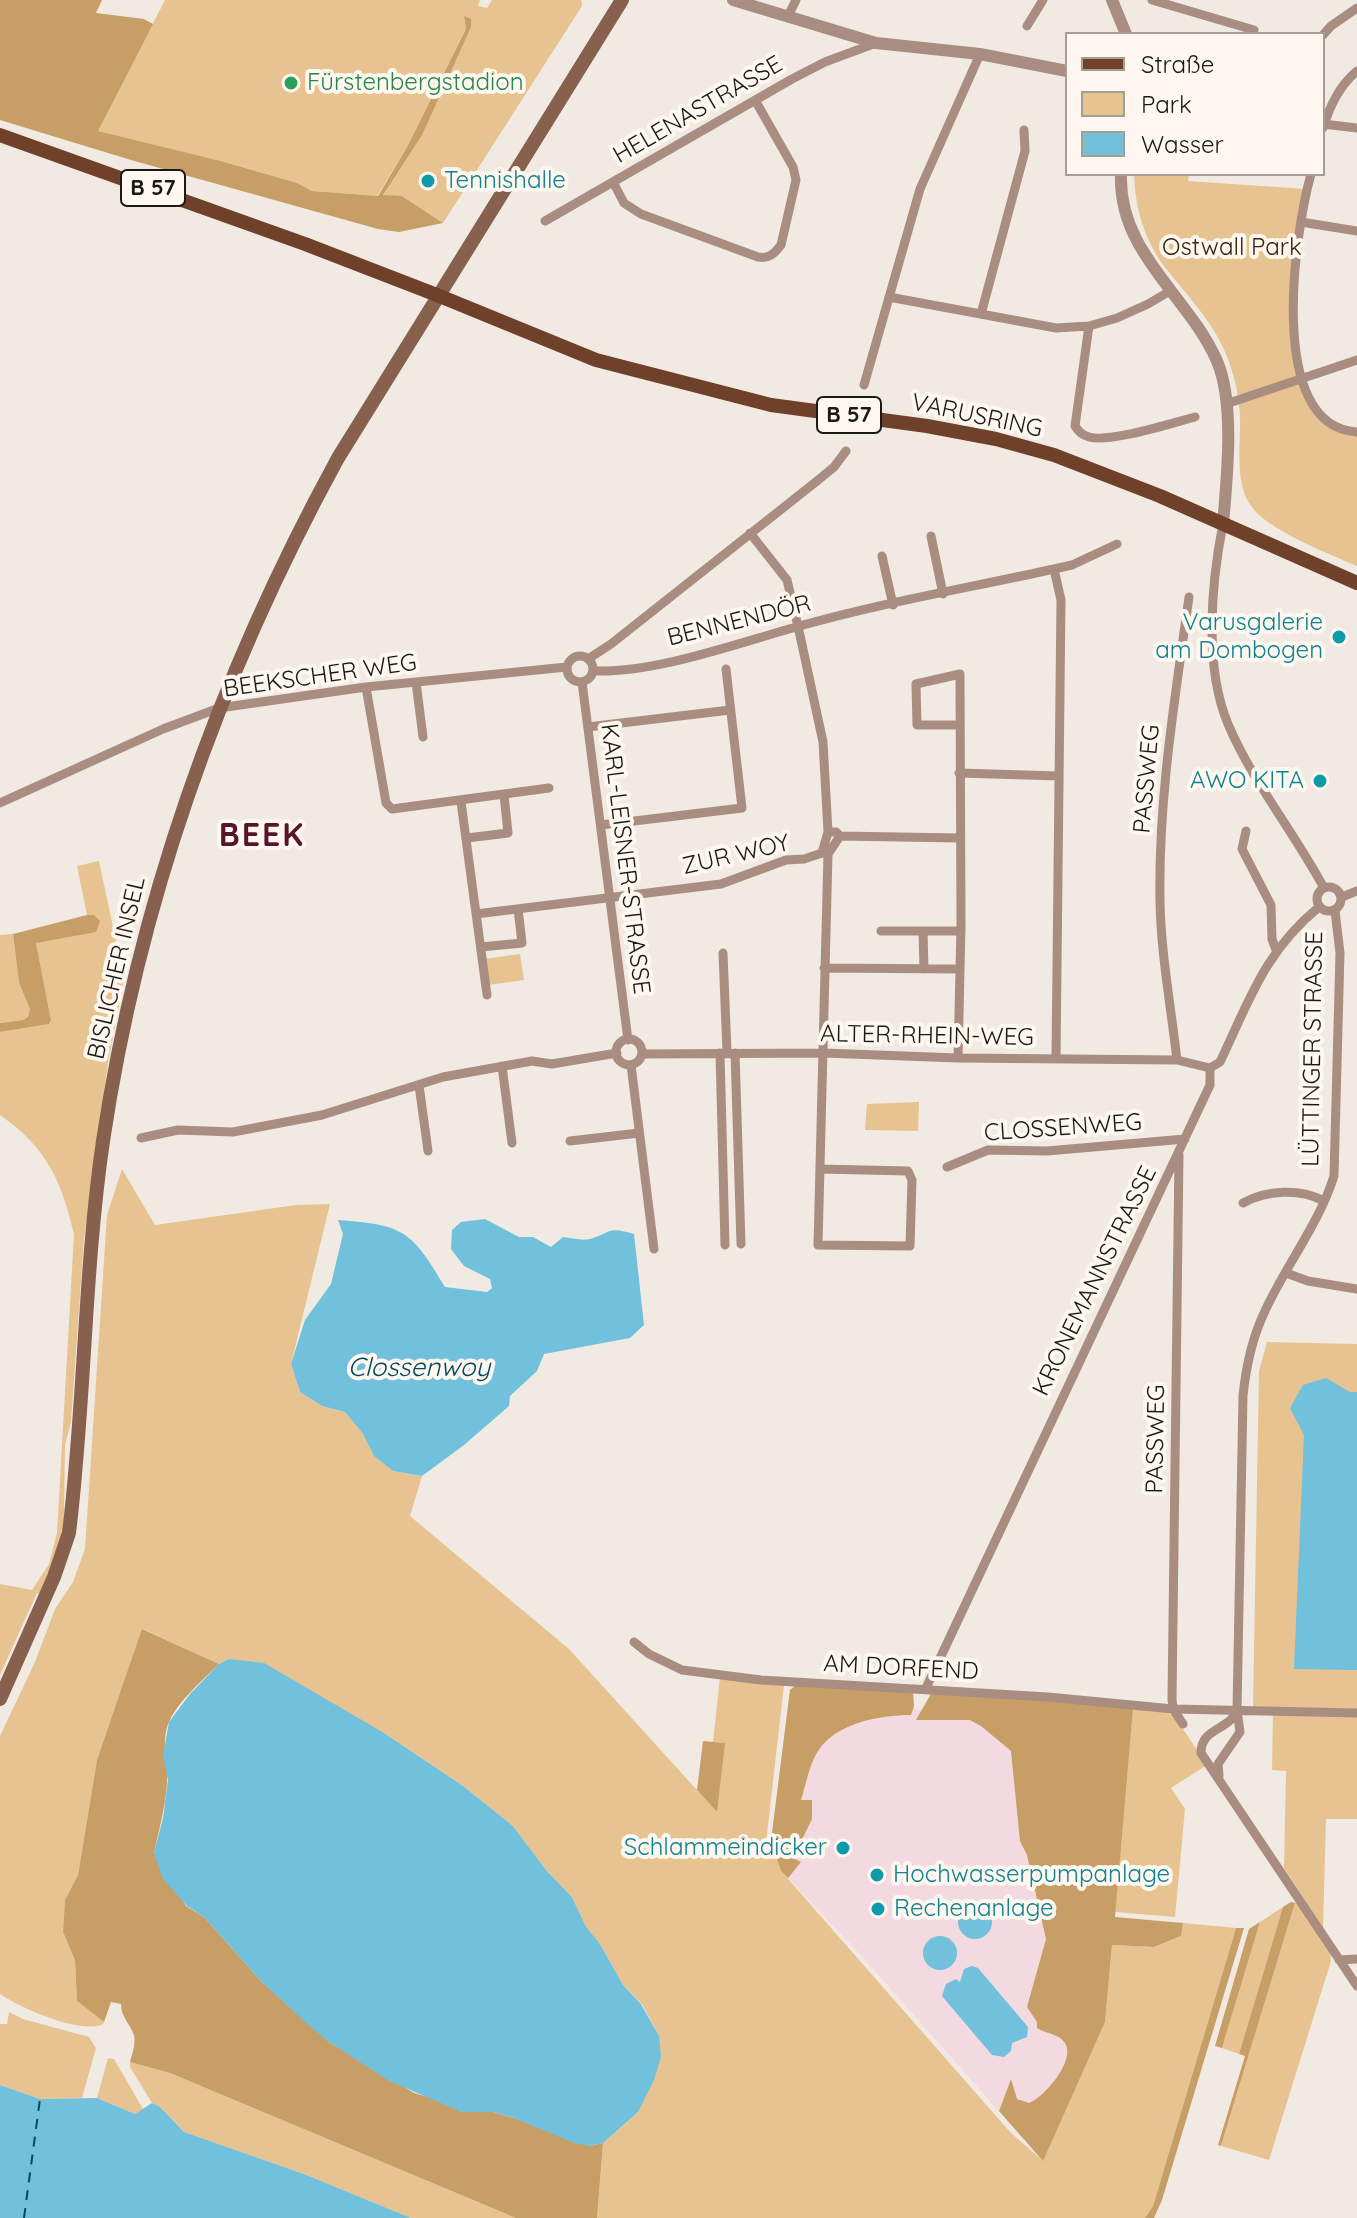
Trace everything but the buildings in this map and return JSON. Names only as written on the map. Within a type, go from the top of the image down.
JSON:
[{"type":"main road","name":"BISLICHER INSEL","points":[[0,1699],[54,1577],[69,1533],[92,1239],[116,1064],[153,905],[175,830],[219,708],[259,613],[304,520],[351,435],[622,0]]},
{"type":"main road","name":"B 57","points":[[0,135],[163,191],[437,295]]},
{"type":"main road","name":"VARUSRING","points":[[437,295],[596,360],[732,396],[771,405],[927,426],[996,439],[1054,455],[1160,496],[1357,583]]},
{"type":"street","points":[[733,0],[876,43],[980,54],[1065,71]]},
{"type":"street","points":[[788,16],[796,0]]},
{"type":"street","points":[[1027,26],[1043,0]]},
{"type":"street","points":[[1112,0],[1125,32]]},
{"type":"street","points":[[1152,0],[1254,30]]},
{"type":"street","points":[[1325,33],[1357,8]]},
{"type":"street","name":"HELENASTRASSE","points":[[545,221],[825,62],[876,43]]},
{"type":"street","points":[[864,385],[930,163],[980,54]]},
{"type":"street","points":[[1325,120],[1333,100],[1347,79],[1357,71]]},
{"type":"street","points":[[613,182],[624,203],[641,214],[758,257],[766,258],[775,253],[781,245],[796,180],[793,167],[755,100]]},
{"type":"street","points":[[1325,125],[1357,128]]},
{"type":"street","points":[[981,314],[1025,151],[1024,130]]},
{"type":"street","points":[[1121,176],[1125,214],[1137,243],[1202,334],[1218,362],[1229,403],[1223,524],[1214,577],[1213,642],[1222,709],[1234,739],[1324,888],[1337,890],[1342,897],[1357,891]]},
{"type":"street","points":[[1311,176],[1295,271],[1294,324],[1301,380],[1306,396],[1323,418],[1337,427],[1357,432]]},
{"type":"street","points":[[1301,222],[1357,231]]},
{"type":"street","points":[[889,297],[1056,328],[1089,326],[1135,311],[1170,291]]},
{"type":"street","points":[[1089,326],[1075,426],[1080,434],[1093,439],[1195,417]]},
{"type":"street","points":[[1229,403],[1357,360]]},
{"type":"street","points":[[588,659],[593,671],[590,678],[582,682],[568,676],[567,667],[575,657],[588,659],[611,644],[826,474],[846,451]]},
{"type":"street","points":[[750,533],[787,580],[823,742],[828,832],[825,835],[818,1245],[910,1246],[912,1180],[908,1171],[820,1169]]},
{"type":"street","points":[[931,536],[943,594]]},
{"type":"street","name":"BENNENDÖR","points":[[593,671],[641,666],[725,649],[798,626],[1072,565],[1117,544]]},
{"type":"street","points":[[882,556],[893,605]]},
{"type":"street","points":[[1054,569],[1061,600],[1056,1058]]},
{"type":"street","name":"PASSWEG","points":[[1177,1060],[1161,930],[1160,887],[1168,750],[1189,597]]},
{"type":"street","name":"BEEKSCHER WEG","points":[[0,803],[163,729],[219,708],[366,687],[567,667]]},
{"type":"street","points":[[601,825],[742,808],[726,669]]},
{"type":"street","points":[[958,1058],[960,674],[916,684],[917,725],[959,725]]},
{"type":"street","points":[[416,682],[423,737]]},
{"type":"street","name":"KARL-LEISNER-STRASSE","points":[[582,682],[628,1040]]},
{"type":"street","points":[[366,687],[386,803],[392,809],[549,788]]},
{"type":"street","points":[[588,727],[730,710]]},
{"type":"street","points":[[959,773],[1059,776]]},
{"type":"street","points":[[467,838],[508,833],[504,795]]},
{"type":"street","points":[[461,802],[487,995]]},
{"type":"street","points":[[1246,831],[1242,849],[1271,905],[1272,939],[1276,950]]},
{"type":"street","points":[[828,832],[836,832],[840,836],[959,838]]},
{"type":"street","points":[[825,854],[840,836]]},
{"type":"street","name":"ZUR WOY","points":[[476,914],[721,884],[786,860],[825,854]]},
{"type":"street","name":"LÜTTINGER STRASSE","points":[[1324,888],[1316,900],[1326,912],[1335,911],[1342,903],[1342,897]]},
{"type":"street","name":"KRONEMANNSTRASSE","points":[[926,1688],[1210,1085],[1210,1068],[1220,1062],[1276,950],[1291,931],[1319,907]]},
{"type":"street","points":[[481,947],[522,943],[518,909]]},
{"type":"street","name":"LÜTTINGER STRASSE","points":[[1219,1776],[1218,1764],[1240,1732],[1237,1710],[1243,1396],[1253,1339],[1265,1309],[1324,1201],[1334,1176],[1340,953],[1335,911]]},
{"type":"street","points":[[881,931],[961,931]]},
{"type":"street","points":[[923,931],[924,969]]},
{"type":"street","points":[[723,953],[741,1244]]},
{"type":"street","points":[[824,968],[960,969]]},
{"type":"street","points":[[628,1040],[638,1043],[642,1054],[639,1061],[631,1065],[623,1064],[617,1053],[621,1043],[628,1040]]},
{"type":"street","points":[[141,1138],[178,1130],[248,1130],[322,1115],[419,1085],[502,1066],[532,1061],[552,1064],[617,1053]]},
{"type":"street","points":[[725,1245],[727,1053]]},
{"type":"street","name":"ALTER-RHEIN-WEG","points":[[642,1054],[823,1053],[1177,1060],[1210,1068]]},
{"type":"street","points":[[631,1065],[654,1249]]},
{"type":"street","points":[[502,1066],[512,1143]]},
{"type":"street","points":[[419,1085],[428,1151]]},
{"type":"street","points":[[570,1141],[639,1133]]},
{"type":"street","name":"CLOSSENWEG","points":[[947,1167],[988,1150],[1047,1151],[1185,1139]]},
{"type":"street","name":"PASSWEG","points":[[1173,1709],[1179,1152]]},
{"type":"street","points":[[1243,1203],[1259,1194],[1284,1193],[1314,1196],[1324,1201]]},
{"type":"street","points":[[1286,1273],[1308,1281],[1357,1289]]},
{"type":"street","name":"AM DORFEND","points":[[634,1642],[649,1654],[682,1670],[761,1680],[926,1688],[1173,1709],[1357,1713]]},
{"type":"street","points":[[1173,1709],[1183,1724]]},
{"type":"street","points":[[1237,1710],[1233,1720],[1206,1735],[1201,1743],[1201,1753],[1357,1986]]},
{"type":"street","points":[[1339,1960],[1357,1959]]},
{"type":"shaded area","points":[[0,0],[102,0],[96,13],[144,19],[153,24],[98,131],[221,161],[297,183],[312,191],[378,196],[407,147],[466,29],[464,16],[471,19],[471,27],[422,135],[383,195],[402,196],[443,223],[399,232],[378,229],[0,120]]},
{"type":"shaded area","points":[[94,915],[100,921],[96,932],[36,943],[51,1020],[49,1024],[0,1032],[0,1023],[23,1020],[28,1017],[30,1009],[19,983],[13,934]]},
{"type":"shaded area","points":[[142,1629],[219,1664],[178,1707],[165,1737],[167,1784],[154,1853],[186,1906],[204,1917],[261,1981],[329,2042],[414,2093],[441,2101],[462,2112],[493,2112],[514,2118],[590,2146],[603,2143],[597,2218],[516,2218],[170,2073],[130,2062],[134,2035],[121,2004],[111,2002],[104,2022],[77,2001],[75,1960],[63,1932],[65,1900],[78,1875],[97,1760]]},
{"type":"shaded area","points":[[796,1685],[913,1691],[914,1706],[911,1715],[873,1719],[847,1727],[826,1741],[818,1751],[801,1800],[812,1800],[812,1819],[793,1858],[801,1862],[788,1878],[781,1871],[771,1841],[790,1690]]},
{"type":"shaded area","points":[[790,1690],[911,1706],[917,1710],[1133,1709],[1105,2022],[1043,2161],[860,1954],[781,1871],[771,1841]]},
{"type":"shaded area","points":[[932,1692],[1024,1697],[1133,1709],[1115,1917],[1183,1923],[1181,1936],[1154,1947],[1112,1945],[1105,2022],[1043,2161],[999,2111],[1011,2079],[1017,2099],[1029,2103],[1043,2093],[1063,2068],[1067,2050],[1059,2037],[1037,2028],[1037,2022],[1027,2007],[1046,1939],[1027,1855],[1020,1841],[1011,1751],[970,1720],[916,1720]]},
{"type":"shaded area","points":[[703,1741],[725,1743],[717,1812],[697,1790]]},
{"type":"shaded area","points":[[1295,1903],[1221,2146],[1218,2145],[1245,2056],[1239,2054],[1283,1907]]},
{"type":"shaded area","points":[[1260,1922],[1222,2048],[1215,2046],[1249,1929]]},
{"type":"shaded area","points":[[1236,1928],[1244,1928],[1162,2200],[1154,2218],[1145,2218],[1153,2206]]},
{"type":"green space","points":[[165,0],[480,0],[478,6],[487,8],[492,0],[581,0],[582,6],[443,223],[402,196],[383,196],[471,27],[464,17],[466,29],[407,147],[377,196],[312,191],[297,183],[221,161],[97,131]]},
{"type":"green space","name":"Ostwall Park","points":[[1134,176],[1189,176],[1188,181],[1306,189],[1295,271],[1301,380],[1323,418],[1357,432],[1357,566],[1284,532],[1251,506],[1240,474],[1239,409],[1229,362],[1209,323],[1151,245],[1136,198]]},
{"type":"green space","points":[[99,861],[124,979],[108,1063],[84,1239],[71,1422],[65,1445],[64,1523],[59,1554],[42,1594],[37,1593],[0,1675],[0,1584],[32,1590],[49,1564],[57,1533],[74,1234],[64,1197],[50,1167],[30,1140],[0,1115],[0,1032],[49,1024],[51,1020],[36,943],[94,915],[87,915],[77,866]]},
{"type":"green space","points":[[13,934],[19,983],[30,1009],[28,1017],[23,1020],[0,1023],[0,935]]},
{"type":"green space","points":[[520,954],[524,980],[488,985],[484,959]]},
{"type":"green space","points":[[919,1102],[918,1131],[865,1130],[867,1104]]},
{"type":"green space","points":[[122,1169],[155,1225],[296,1205],[330,1204],[291,1364],[300,1392],[322,1406],[345,1412],[363,1434],[374,1456],[393,1471],[422,1476],[410,1516],[569,1649],[716,1811],[724,1743],[713,1742],[720,1677],[784,1685],[765,1852],[777,1858],[781,1871],[1011,2133],[1042,2160],[1105,2022],[1112,1945],[1154,1947],[1181,1936],[1183,1923],[1236,1928],[1153,2206],[1145,2218],[597,2218],[603,2143],[638,2112],[659,2036],[642,2004],[623,1985],[600,1944],[586,1928],[572,1897],[546,1870],[513,1826],[463,1786],[384,1733],[229,1659],[219,1664],[143,1629],[97,1760],[78,1875],[65,1900],[63,1932],[75,1960],[77,2001],[104,2022],[93,2026],[66,2023],[36,2013],[0,1994],[0,1736],[35,1662],[55,1609],[73,1582],[85,1549],[107,1215]]},
{"type":"green space","points":[[1267,1342],[1357,1344],[1357,1709],[1253,1707],[1259,1371]]},
{"type":"green space","points":[[1133,1709],[1166,1712],[1175,1717],[1207,1765],[1171,1788],[1185,1809],[1175,1917],[1115,1912]]},
{"type":"green space","points":[[1273,1714],[1357,1716],[1357,1819],[1326,1819],[1323,1928],[1284,1868],[1286,1771],[1272,1770]]},
{"type":"green space","points":[[1295,1903],[1298,1903],[1330,1951],[1331,1961],[1269,2160],[1221,2146]]},
{"type":"green space","points":[[1283,1907],[1239,2054],[1222,2048],[1260,1922]]},
{"type":"green space","points":[[9,2012],[23,2019],[89,2037],[96,2048],[82,2098],[40,2099],[0,2085],[0,2024],[7,2024]]},
{"type":"green space","points":[[108,2058],[114,2059],[143,2109],[135,2114],[97,2098]]},
{"type":"green space","points":[[130,2062],[170,2073],[516,2218],[411,2218],[304,2174],[184,2132],[159,2106],[152,2103]]},
{"type":"water","name":"Clossenwoy","points":[[485,1219],[519,1237],[533,1237],[551,1247],[563,1237],[587,1240],[614,1230],[634,1234],[644,1325],[630,1338],[544,1354],[537,1371],[510,1396],[509,1406],[464,1445],[422,1476],[393,1471],[374,1456],[363,1434],[345,1412],[322,1406],[300,1392],[291,1364],[305,1320],[331,1284],[343,1234],[338,1220],[392,1228],[414,1242],[445,1287],[487,1292],[492,1288],[490,1279],[464,1266],[451,1249],[452,1230],[461,1222]]},
{"type":"water","points":[[1326,1378],[1350,1392],[1357,1392],[1357,1670],[1294,1669],[1304,1435],[1290,1408],[1303,1385]]},
{"type":"water","points":[[229,1659],[264,1663],[384,1733],[463,1786],[513,1826],[546,1870],[572,1897],[586,1927],[600,1944],[623,1985],[641,2004],[659,2036],[661,2057],[654,2080],[638,2112],[603,2143],[590,2146],[574,2143],[493,2112],[462,2112],[389,2081],[307,2024],[163,1879],[154,1853],[168,1780],[163,1756],[169,1722],[190,1694],[219,1664]]},
{"type":"water","points":[[975,1905],[987,1910],[992,1922],[987,1934],[975,1939],[963,1934],[958,1922],[963,1910]]},
{"type":"water","points":[[940,1936],[952,1941],[957,1953],[952,1965],[940,1970],[928,1965],[923,1953],[928,1941]]},
{"type":"water","points":[[972,1966],[978,1968],[1028,2027],[1027,2037],[1012,2043],[1011,2051],[1004,2057],[992,2055],[942,1996],[946,1984],[956,1979],[960,1982],[964,1969]]},
{"type":"water","points":[[0,2085],[40,2099],[97,2098],[135,2114],[152,2103],[159,2106],[184,2132],[304,2174],[411,2218],[0,2218]]},
{"type":"ferry route","points":[[24,2218],[40,2099]]},
{"type":"place","name":"Fürstenbergstadion","points":[[291,83]]},
{"type":"place","name":"Tennishalle","points":[[428,181]]},
{"type":"place","name":"Varusgalerie am Dombogen","points":[[1339,637]]},
{"type":"place","name":"AWO KITA","points":[[1320,781]]},
{"type":"place","name":"Schlammeindicker","points":[[843,1848]]},
{"type":"place","name":"Hochwasserpumpanlage","points":[[877,1875]]},
{"type":"place","name":"Rechenanlage","points":[[878,1909]]},
{"type":"district","name":"BEEK","points":[[262,836]]}]
